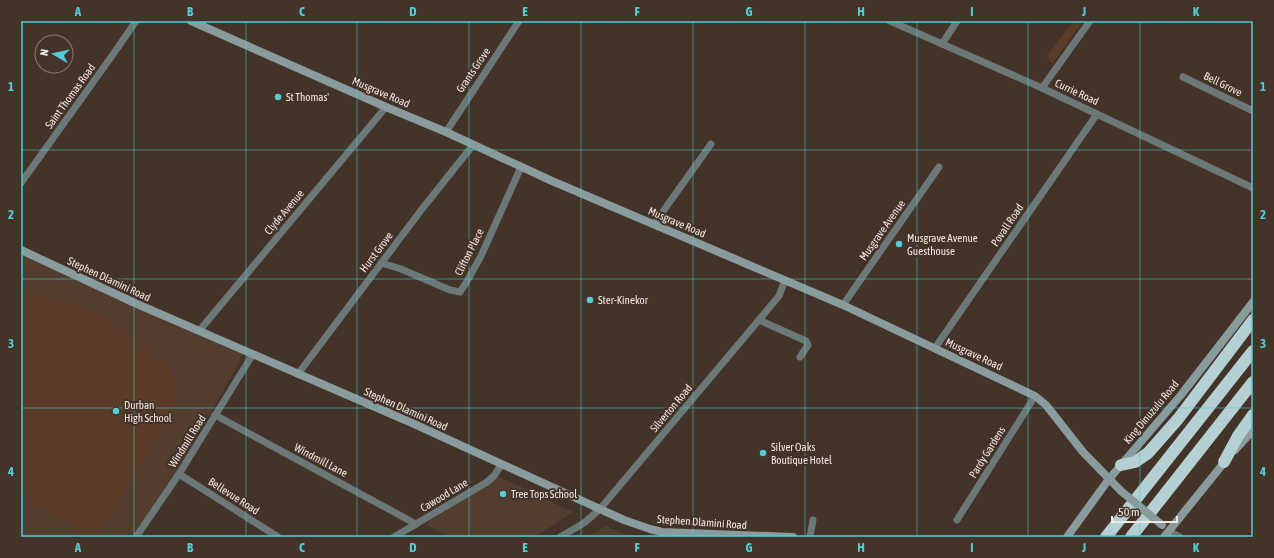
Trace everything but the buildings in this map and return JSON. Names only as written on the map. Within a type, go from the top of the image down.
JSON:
[{"type":"highway","points":[[1121,465],[1135,462],[1148,453],[1178,419],[1253,320]]},
{"type":"highway","points":[[1106,537],[1253,351]]},
{"type":"highway","points":[[1131,537],[1253,382]]},
{"type":"highway","points":[[1224,462],[1238,436],[1253,415]]},
{"type":"main road","name":"Musgrave Road","points":[[191,21],[446,132],[522,167],[843,305],[1035,396],[1046,405],[1083,452],[1121,491],[1162,525],[1166,534]]},
{"type":"main road","name":"Stephen Dlamini Road","points":[[21,250],[199,331],[412,423],[624,520],[656,531],[675,533],[793,537]]},
{"type":"main road","name":"King Dinuzulu Road","points":[[1067,537],[1109,479],[1181,395],[1253,302]]},
{"type":"main road","points":[[1166,534],[1224,462],[1253,430]]},
{"type":"street","name":"Saint Thomas Road","points":[[21,183],[110,60],[136,21]]},
{"type":"street","name":"Grants Grove","points":[[446,132],[519,21]]},
{"type":"street","name":"Currie Road","points":[[890,21],[1042,88],[1253,188]]},
{"type":"street","points":[[942,44],[958,21]]},
{"type":"street","points":[[1042,88],[1090,21]]},
{"type":"street","name":"Bell Grove","points":[[1183,77],[1253,111]]},
{"type":"street","name":"Clyde Avenue","points":[[199,331],[386,107]]},
{"type":"street","name":"Povall Road","points":[[935,348],[1097,114]]},
{"type":"street","points":[[654,224],[711,144]]},
{"type":"street","name":"Hurst Grove","points":[[298,374],[473,145]]},
{"type":"street","name":"Clifton Place","points":[[382,263],[401,269],[450,290],[460,292],[481,256],[522,167]]},
{"type":"street","name":"Musgrave Avenue","points":[[843,305],[939,167]]},
{"type":"street","name":"Silverton Road","points":[[560,537],[584,523],[600,509],[779,296],[785,280]]},
{"type":"street","points":[[759,320],[806,342],[808,345],[800,357]]},
{"type":"street","name":"Windmill Road","points":[[136,537],[179,474],[253,354]]},
{"type":"street","name":"Pardy Gardens","points":[[957,520],[1035,396]]},
{"type":"street","name":"Windmill Lane","points":[[215,415],[416,524]]},
{"type":"street","name":"Cawood Lane","points":[[394,537],[486,482],[494,476],[501,465]]},
{"type":"street","name":"Bellevue Road","points":[[179,474],[278,537]]},
{"type":"street","points":[[810,537],[810,529],[813,520]]},
{"type":"street","points":[[1166,534],[1180,537]]},
{"type":"shaded area","points":[[1074,21],[1083,21],[1052,64],[1047,55]]},
{"type":"shaded area","name":"Durban High School","points":[[21,253],[244,354],[179,469],[134,537],[21,537]]},
{"type":"shaded area","name":"Durban High School","points":[[21,287],[50,299],[73,302],[85,306],[106,318],[165,361],[174,374],[176,383],[176,401],[174,411],[96,537],[84,537],[21,492]]},
{"type":"shaded area","name":"Tree Tops School","points":[[498,476],[573,512],[535,537],[447,537],[426,524]]},
{"type":"shaded area","points":[[606,526],[631,537],[586,537]]},
{"type":"place","name":"St Thomas'","points":[[278,97]]},
{"type":"place","name":"Musgrave Avenue Guesthouse","points":[[899,244]]},
{"type":"place","name":"Ster-Kinekor","points":[[590,300]]},
{"type":"place","name":"Durban High School","points":[[116,411]]},
{"type":"place","name":"Silver Oaks Boutique Hotel","points":[[763,453]]},
{"type":"place","name":"Tree Tops School","points":[[503,494]]}]
